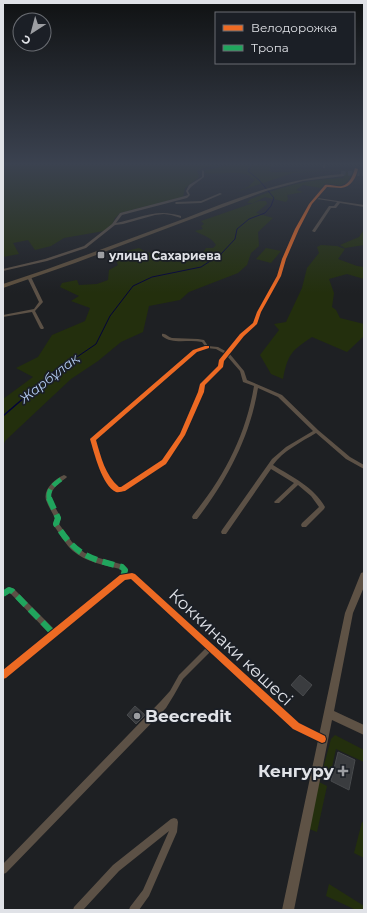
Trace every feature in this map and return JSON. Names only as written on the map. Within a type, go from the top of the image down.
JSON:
[{"type":"main road","points":[[3,280],[204,208]]},
{"type":"main road","points":[[3,286],[217,208]]},
{"type":"street","points":[[3,270],[46,260],[85,247],[115,224],[121,214],[146,208]]},
{"type":"street","points":[[309,208],[297,229],[284,259],[279,276],[259,312],[255,324],[242,335],[228,354],[221,361],[221,366],[203,384],[183,434],[164,462],[123,489],[118,490],[111,485],[100,463],[93,440],[195,351],[207,347],[217,348],[228,354],[242,371],[245,381],[280,396],[316,431],[348,458],[364,467]]},
{"type":"street","points":[[314,231],[330,208]]},
{"type":"street","points":[[115,224],[156,214],[171,214],[180,217]]},
{"type":"street","points":[[3,316],[33,310],[41,302],[29,277]]},
{"type":"street","points":[[33,310],[42,328]]},
{"type":"street","points":[[163,335],[165,338],[173,340],[200,340],[203,341],[207,347]]},
{"type":"street","points":[[195,517],[225,476],[230,466],[245,429],[256,386]]},
{"type":"street","points":[[224,532],[270,466],[288,448],[316,431]]},
{"type":"street","points":[[270,466],[312,494],[322,507],[304,525]]},
{"type":"street","points":[[3,675],[123,577],[125,570],[122,567],[96,560],[76,551],[56,524],[58,518],[47,498],[47,494],[51,488],[64,477]]},
{"type":"street","points":[[277,502],[297,483]]},
{"type":"street","name":"Коккинаки көшесі","points":[[123,577],[132,576],[296,726],[322,739]]},
{"type":"street","points":[[288,910],[349,613],[362,588],[364,576]]},
{"type":"street","points":[[3,594],[8,590],[12,591],[53,633]]},
{"type":"street","points":[[3,870],[163,705],[181,677],[210,648]]},
{"type":"street","points":[[328,713],[364,730]]},
{"type":"street","points":[[76,910],[116,868],[174,822],[172,832],[146,893],[133,910]]},
{"type":"green space","points":[[3,208],[141,208],[120,213],[115,218],[112,225],[104,231],[64,238],[51,246],[35,250],[28,240],[13,243],[19,254],[3,257]]},
{"type":"green space","points":[[240,208],[263,208],[256,213],[273,218],[258,232],[259,246],[251,253],[247,265],[238,273],[189,292],[180,300],[149,306],[143,332],[121,342],[98,361],[71,379],[6,440],[3,445],[3,399],[33,377],[16,368],[38,357],[52,335],[85,321],[90,308],[71,301],[79,296],[60,287],[62,283],[77,280],[79,285],[97,284],[108,280],[109,270],[118,265],[113,254],[139,248],[154,254],[201,255],[206,248],[213,248],[216,245],[209,238],[195,231],[203,229],[201,226],[204,224],[201,221]]},
{"type":"green space","points":[[364,230],[364,245],[345,248],[340,245],[359,237]]},
{"type":"green space","points":[[321,245],[337,246],[345,249],[338,259],[364,267],[364,279],[347,274],[329,279],[334,293],[332,307],[336,310],[340,318],[364,324],[364,336],[347,352],[312,337],[299,346],[289,358],[283,379],[271,374],[260,355],[279,330],[274,324],[286,322],[302,288],[307,268],[319,253],[317,247]]},
{"type":"green space","points":[[266,248],[281,251],[271,263],[256,259]]},
{"type":"green space","points":[[335,735],[364,750],[364,762],[336,749],[329,780],[321,776],[331,739]]},
{"type":"green space","points":[[319,782],[327,786],[317,832],[309,829]]},
{"type":"green space","points":[[362,822],[364,823],[364,858],[354,853]]},
{"type":"green space","points":[[329,884],[364,906],[364,910],[356,910],[326,896]]},
{"type":"building","points":[[300,675],[312,685],[303,696],[291,685]]},
{"type":"building","name":"Beecredit","points":[[135,706],[145,715],[136,724],[127,715]]},
{"type":"building","name":"Кенгуру","points":[[338,752],[355,760],[349,790],[331,781]]},
{"type":"waterway","name":"Жарбұлақ","points":[[74,359],[96,344],[110,316],[133,286],[152,277],[201,267],[221,254],[235,239],[237,229],[249,219],[265,213],[270,208]]},
{"type":"waterway","name":"Жарбұлақ","points":[[3,416],[62,365],[74,359]]},
{"type":"marked path","points":[[64,477],[56,482],[49,491],[48,496],[58,518],[56,524],[76,550],[90,558],[122,567],[125,570],[123,577]]},
{"type":"marked path","points":[[3,594],[9,590],[12,591],[53,633]]},
{"type":"cycle path","points":[[207,347],[195,351],[93,439],[105,474],[108,480],[118,490],[123,489],[164,462],[183,434],[203,384],[221,366],[221,361],[242,335],[255,324],[259,312],[279,276],[284,259],[297,229],[309,208]]},
{"type":"cycle path","points":[[3,675],[123,577],[132,576],[296,726],[322,739]]},
{"type":"place","name":"улица Сахариева","points":[[101,255]]},
{"type":"place","name":"Beecredit","points":[[137,716]]},
{"type":"place","name":"Кенгуру","points":[[343,771]]}]
